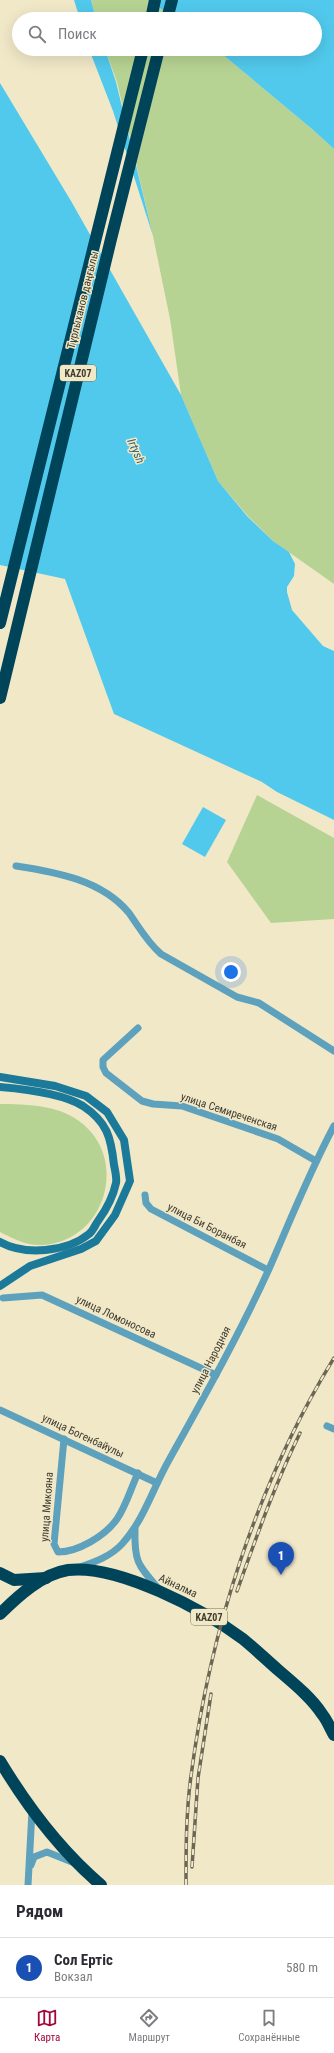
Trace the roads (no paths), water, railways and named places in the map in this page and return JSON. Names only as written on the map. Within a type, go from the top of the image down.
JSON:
[{"type":"highway","points":[[152,12],[155,0]]},
{"type":"highway","points":[[169,12],[172,0]]},
{"type":"highway","name":"Тұрлыханов даңғылы","points":[[0,623],[141,56]]},
{"type":"highway","name":"Тұрлыханов даңғылы","points":[[0,698],[109,247],[157,56]]},
{"type":"highway","name":"Айналма","points":[[0,1614],[13,1601],[46,1578],[68,1570],[98,1572],[119,1576],[140,1583],[201,1612],[242,1639],[294,1684],[322,1713],[334,1735]]},
{"type":"highway","name":"KAZ07","points":[[0,1573],[14,1580],[46,1578]]},
{"type":"highway","points":[[0,1761],[32,1811],[80,1865],[101,1885]]},
{"type":"main road","points":[[0,1077],[55,1086],[86,1096],[107,1112],[124,1140],[130,1180],[115,1215],[96,1241],[81,1249],[30,1266],[0,1286]]},
{"type":"main road","points":[[0,1087],[53,1095],[81,1105],[99,1118],[112,1141],[116,1182],[107,1210],[90,1233],[58,1248],[37,1251],[10,1247],[0,1242]]},
{"type":"street","points":[[16,866],[56,872],[102,890],[123,908],[152,946],[161,954],[237,997],[259,1003],[334,1051]]},
{"type":"street","name":"улица Семиреченская","points":[[138,1028],[103,1060],[103,1067],[106,1073],[142,1101],[153,1104],[182,1106],[220,1119],[278,1139],[316,1161]]},
{"type":"street","name":"улица Народная","points":[[68,1570],[108,1556],[121,1546],[135,1529],[157,1483],[216,1376],[268,1270],[316,1161],[334,1126]]},
{"type":"street","name":"улица Би Боранбая","points":[[145,1194],[146,1203],[151,1209],[268,1270]]},
{"type":"street","name":"улица Ломоносова","points":[[3,1298],[42,1295],[216,1376]]},
{"type":"street","name":"улица Богенбайулы","points":[[0,1410],[157,1483]]},
{"type":"street","name":"улица Микояна","points":[[64,1439],[54,1544],[58,1552],[67,1552],[77,1548],[104,1532],[117,1519],[138,1473]]},
{"type":"street","points":[[135,1529],[135,1552],[139,1566],[164,1594]]},
{"type":"street","points":[[28,1885],[32,1811]]},
{"type":"street","points":[[29,1869],[34,1857],[47,1852],[80,1865]]},
{"type":"water","points":[[74,0],[91,0],[94,12],[78,12]]},
{"type":"water","points":[[148,0],[334,0],[334,149],[224,56],[322,56],[322,12],[166,12]]},
{"type":"water","points":[[92,56],[107,56],[116,82],[153,236],[113,111]]},
{"type":"water","name":"Irtysh","points":[[0,83],[71,201],[181,395],[218,481],[247,516],[273,541],[289,552],[295,564],[294,576],[287,587],[292,610],[323,646],[334,651],[334,820],[277,792],[262,782],[114,714],[65,579],[0,565]]},
{"type":"water","points":[[203,807],[226,820],[205,857],[182,844]]},
{"type":"railway","points":[[186,1885],[186,1844],[189,1790],[199,1721],[224,1613],[260,1507],[282,1456],[307,1406],[334,1358]]},
{"type":"railway","points":[[237,1591],[274,1491],[300,1433]]},
{"type":"railway","points":[[192,1867],[198,1778],[211,1694]]},
{"type":"place","name":"Сол Ертіс","points":[[281,1575]]}]
